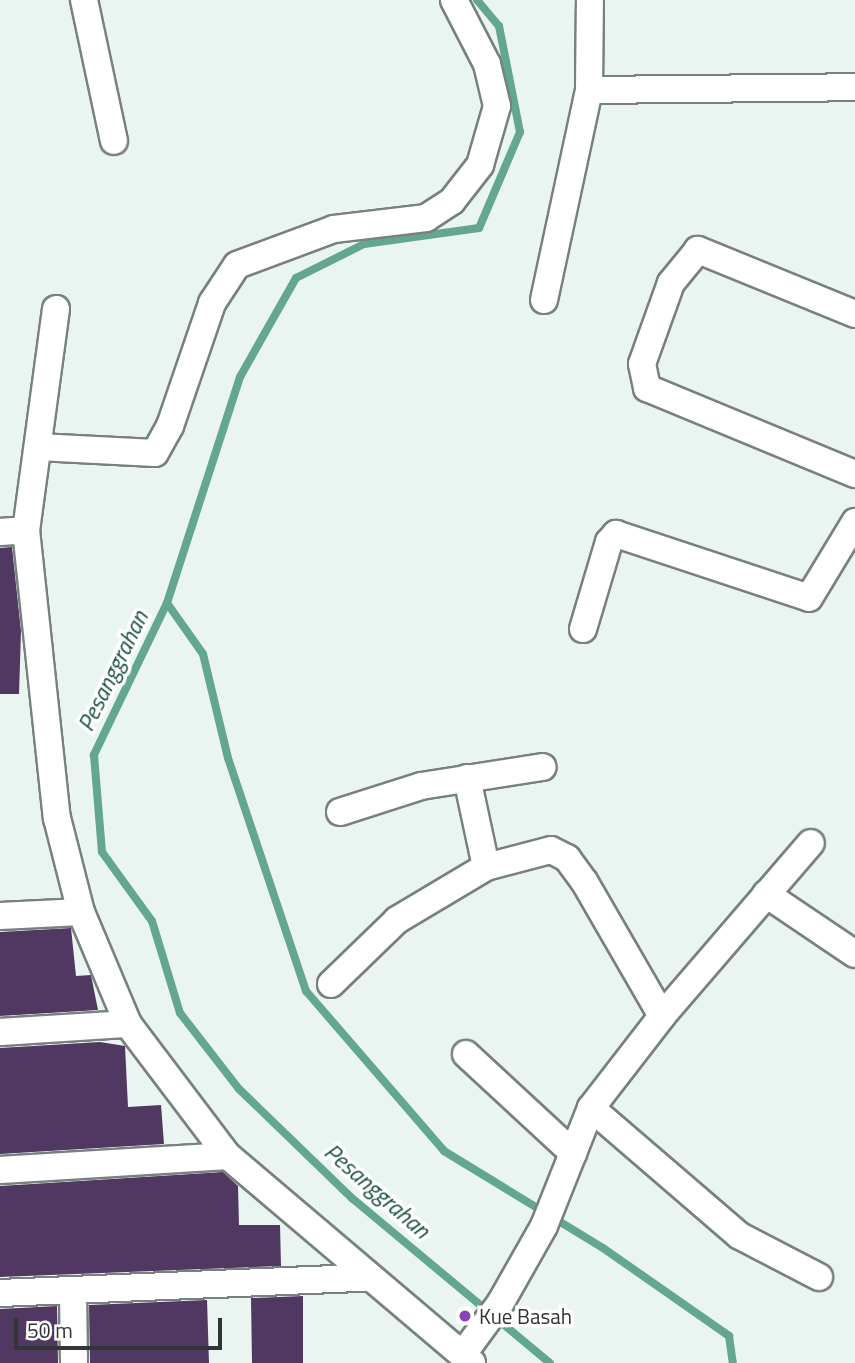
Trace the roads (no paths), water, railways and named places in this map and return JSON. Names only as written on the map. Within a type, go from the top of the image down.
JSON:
[{"type":"street","points":[[84,0],[114,141]]},
{"type":"street","points":[[38,447],[155,453],[170,426],[212,303],[237,265],[334,229],[426,218],[452,201],[480,165],[497,106],[487,64],[454,0]]},
{"type":"street","points":[[544,300],[589,90],[590,0]]},
{"type":"street","points":[[589,90],[855,87]]},
{"type":"street","points":[[855,314],[698,250],[671,283],[642,364],[647,388],[855,474]]},
{"type":"street","points":[[56,309],[38,447],[13,531],[57,818],[81,912],[128,1024],[228,1156],[365,1278],[468,1359],[484,1325],[501,1302],[544,1226],[591,1108],[662,1016],[811,843]]},
{"type":"street","points":[[583,629],[608,542],[616,534],[809,598],[855,522]]},
{"type":"street","points":[[340,812],[467,778],[543,767]]},
{"type":"street","points":[[467,778],[486,867]]},
{"type":"street","points":[[331,984],[397,920],[486,867],[540,852],[567,858],[662,1016]]},
{"type":"street","points":[[766,894],[855,954]]},
{"type":"street","points":[[0,916],[81,912]]},
{"type":"street","points":[[0,1032],[128,1024]]},
{"type":"street","points":[[466,1054],[573,1153]]},
{"type":"street","points":[[591,1108],[740,1236],[819,1277]]},
{"type":"street","points":[[0,1170],[228,1156]]},
{"type":"street","points":[[0,1293],[365,1278]]},
{"type":"street","points":[[73,1292],[74,1363]]},
{"type":"waterway","name":"Pesanggrahan","points":[[477,0],[499,26],[520,132],[479,228],[364,244],[296,278],[240,377],[167,603],[94,755],[102,852],[152,921],[180,1013],[239,1089],[353,1199],[550,1363]]},
{"type":"waterway","points":[[167,603],[203,654],[228,758],[306,991],[444,1151],[603,1248],[729,1336],[733,1363]]},
{"type":"place","name":"Kue Basah","points":[[465,1316]]}]
